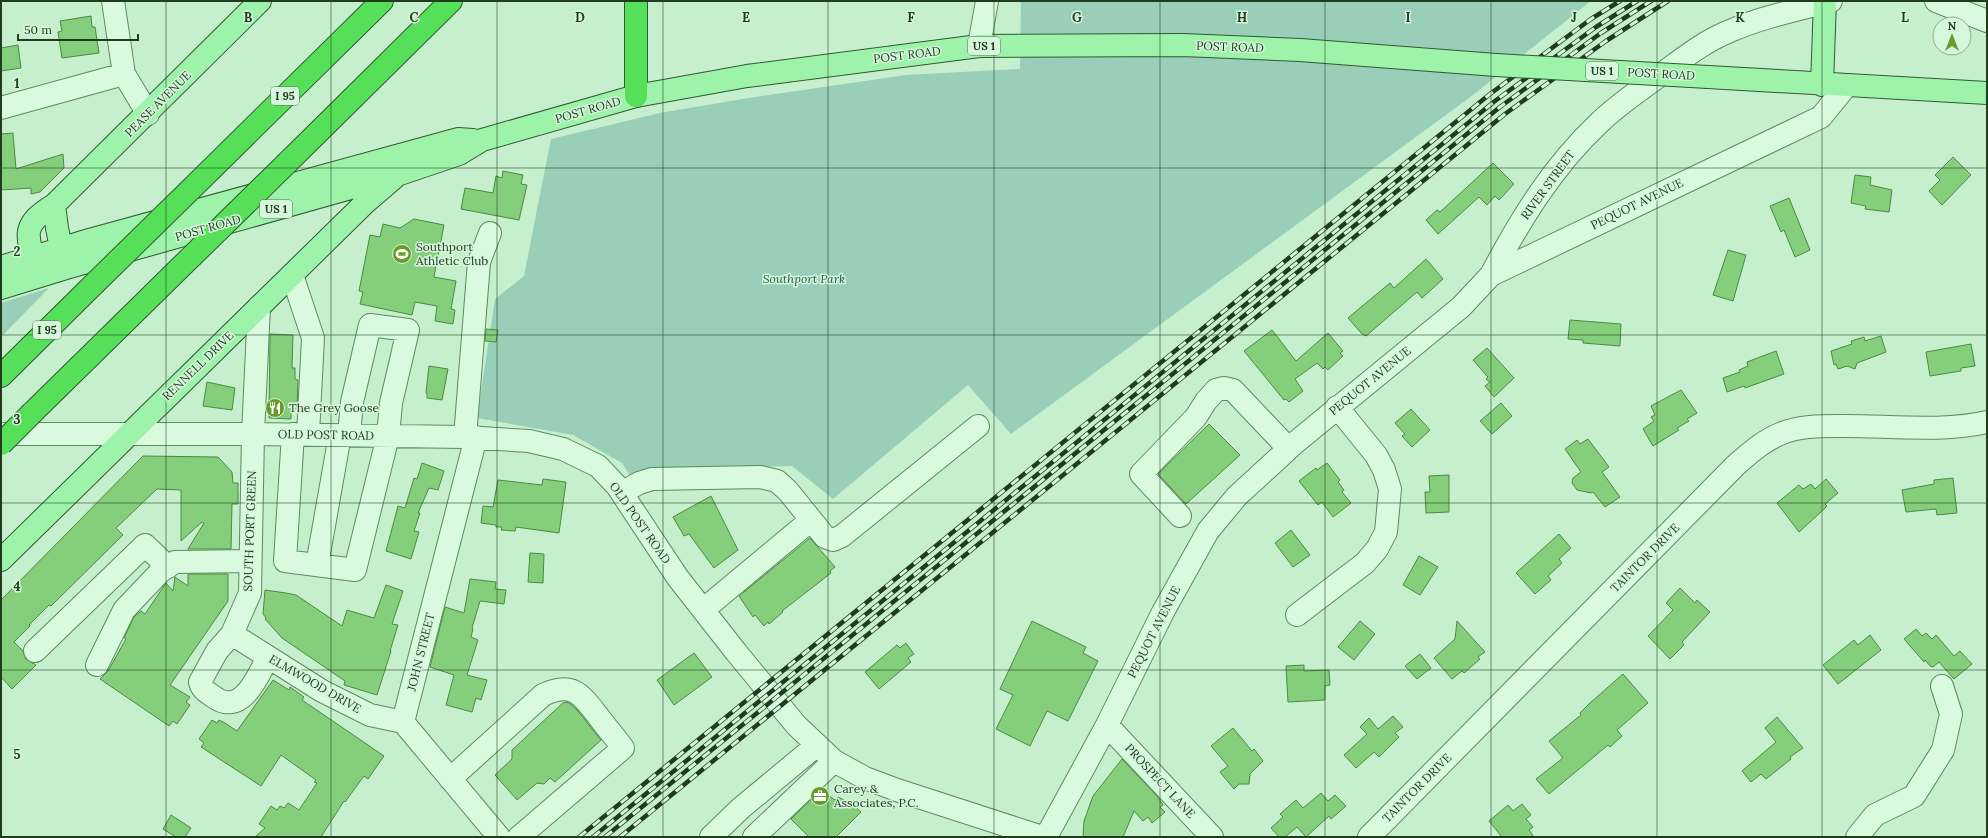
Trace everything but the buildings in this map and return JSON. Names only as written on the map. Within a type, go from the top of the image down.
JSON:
[{"type":"highway","name":"I 95","points":[[1,376],[382,1]]},
{"type":"highway","points":[[1,444],[451,1]]},
{"type":"highway","points":[[636,1],[636,96]]},
{"type":"main road","name":"PEASE AVENUE","points":[[36,266],[28,239],[30,225],[39,214],[54,205],[148,114],[260,1]]},
{"type":"main road","points":[[1822,85],[1827,2]]},
{"type":"main road","name":"POST ROAD","points":[[63,258],[397,175],[459,154],[482,140],[636,96],[747,76],[979,46],[1183,45],[1300,50],[1496,65],[1987,94]]},
{"type":"main road","name":"POST ROAD","points":[[1,267],[36,266],[458,139],[482,140]]},
{"type":"main road","name":"RENNELL DRIVE","points":[[1,560],[365,203],[397,175]]},
{"type":"main road","points":[[54,205],[63,258]]},
{"type":"main road","name":"POST ROAD","points":[[1,288],[36,266]]},
{"type":"street","points":[[113,1],[124,74],[148,114]]},
{"type":"street","points":[[979,46],[987,1]]},
{"type":"street","points":[[1936,1],[1987,21]]},
{"type":"street","name":"RIVER STREET","points":[[1491,275],[1506,246],[1538,195],[1567,154],[1599,122],[1706,42],[1730,31],[1761,20],[1827,2]]},
{"type":"street","points":[[1,108],[124,74]]},
{"type":"street","name":"PEQUOT AVENUE","points":[[1046,837],[1107,725],[1163,612],[1208,531],[1237,496],[1288,448],[1461,307],[1491,275],[1821,117],[1846,86]]},
{"type":"street","name":"JOHN STREET","points":[[403,722],[471,437],[479,262],[490,233]]},
{"type":"street","points":[[292,275],[313,338],[285,561],[355,570],[388,436],[391,403],[408,330],[370,325],[344,435],[317,565]]},
{"type":"street","name":"SOUTH PORT GREEN","points":[[259,307],[253,434],[250,593],[232,634],[217,651],[200,682],[202,689],[218,700],[233,702],[244,697],[268,657]]},
{"type":"street","points":[[1180,516],[1141,474],[1196,417],[1206,401],[1216,390],[1224,388],[1233,390],[1288,448]]},
{"type":"street","points":[[1297,615],[1364,563],[1377,550],[1386,532],[1390,489],[1384,470],[1376,455],[1337,408]]},
{"type":"street","name":"TAINTOR DRIVE","points":[[1369,837],[1736,465],[1758,446],[1781,433],[1818,426],[1941,426],[1972,425],[1987,422]]},
{"type":"street","points":[[622,493],[639,483],[652,479],[760,477],[777,481],[825,537],[833,540],[842,536],[978,426]]},
{"type":"street","name":"OLD POST ROAD","points":[[1,434],[300,434],[471,437],[529,441],[563,449],[598,466],[622,493],[678,578],[703,610],[796,725],[834,761],[865,778],[897,790],[1042,837]]},
{"type":"street","points":[[703,610],[811,520]]},
{"type":"street","points":[[35,651],[145,545],[168,567]]},
{"type":"street","points":[[97,665],[124,610],[161,571],[175,562],[250,561]]},
{"type":"street","name":"ELMWOOD DRIVE","points":[[232,634],[322,691],[370,715],[403,722]]},
{"type":"street","points":[[1857,837],[1875,815],[1914,796],[1943,750],[1951,714],[1942,686]]},
{"type":"street","points":[[450,779],[543,696],[555,690],[566,690],[582,696],[623,748],[519,837]]},
{"type":"street","points":[[403,722],[499,837]]},
{"type":"street","name":"PROSPECT LANE","points":[[1107,725],[1212,837]]},
{"type":"street","points":[[711,837],[741,808],[817,745]]},
{"type":"street","points":[[754,837],[834,761]]},
{"type":"green space","name":"Southport Park","points":[[1591,1],[1469,98],[1011,434],[968,385],[833,499],[792,466],[750,467],[636,485],[622,463],[573,435],[477,418],[495,299],[524,276],[551,139],[660,113],[749,98],[906,75],[1020,69],[1021,2]]},
{"type":"green space","points":[[49,288],[1,337],[1,303]]},
{"type":"railway","points":[[579,837],[1490,94],[1591,19],[1620,1]]},
{"type":"railway","points":[[593,837],[1495,101],[1596,27],[1637,1]]},
{"type":"railway","points":[[605,837],[1500,107],[1601,33],[1651,1]]},
{"type":"railway","points":[[620,837],[1505,114],[1606,41],[1668,1]]},
{"type":"place","name":"Southport Athletic Club","points":[[402,254]]},
{"type":"place","name":"The Grey Goose","points":[[275,408]]},
{"type":"place","name":"Carey & Associates, P.C.","points":[[820,796]]}]
